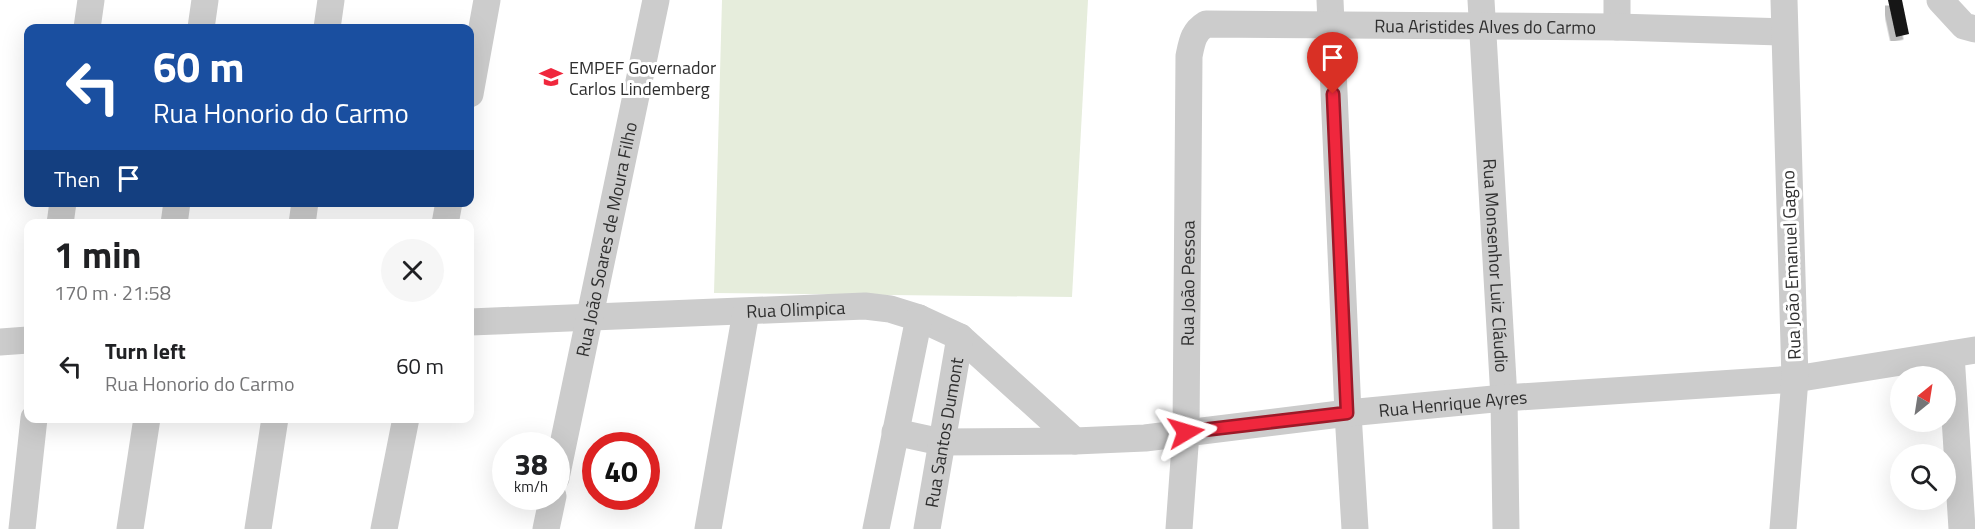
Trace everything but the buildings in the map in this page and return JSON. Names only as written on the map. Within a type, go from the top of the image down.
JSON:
[{"type":"street","points":[[88,24],[91,0]]},
{"type":"street","points":[[201,24],[204,0]]},
{"type":"street","points":[[328,24],[331,0]]},
{"type":"street","points":[[474,73],[488,0]]},
{"type":"street","name":"Rua João Soares de Moura Filho","points":[[566,432],[656,0]]},
{"type":"street","name":"Rua Monsenhor Luiz Cláudio","points":[[1481,0],[1504,398],[1506,529]]},
{"type":"street","points":[[1617,0],[1617,27]]},
{"type":"street","name":"Rua João Emanuel Gagno","points":[[1783,529],[1795,379],[1784,0]]},
{"type":"street","points":[[1940,0],[1964,27],[1975,29]]},
{"type":"street","points":[[1330,13],[1347,413],[1355,529]]},
{"type":"street","name":"Rua Aristides Alves do Carmo","points":[[1192,38],[1198,29],[1206,24],[1330,13],[1482,27],[1617,27],[1785,32]]},
{"type":"street","name":"Rua João Pessoa","points":[[1179,529],[1186,432],[1189,57],[1192,38]]},
{"type":"street","name":"Rua Olimpica","points":[[474,322],[865,306],[890,309],[919,318],[960,337],[1075,441]]},
{"type":"street","points":[[708,529],[746,312]]},
{"type":"street","points":[[876,529],[919,318]]},
{"type":"street","name":"Rua Santos Dumont","points":[[927,529],[960,337]]},
{"type":"street","points":[[0,342],[24,340]]},
{"type":"street","points":[[1962,529],[1968,502],[1963,352]]},
{"type":"street","name":"Rua Henrique Ayres","points":[[895,432],[941,442],[1145,438],[1347,413],[1504,398],[1795,379],[1963,352]]},
{"type":"street","points":[[22,529],[33,423]]},
{"type":"street","points":[[130,529],[146,423]]},
{"type":"street","points":[[258,529],[274,423]]},
{"type":"street","points":[[384,529],[405,423]]},
{"type":"street","points":[[546,529],[550,510]]},
{"type":"green space","points":[[722,0],[1088,0],[1072,297],[714,293]]},
{"type":"place","name":"EMPEF Governador Carlos Lindemberg","points":[[551,77]]},
{"type":"route","points":[[1186,432],[1347,413],[1333,94]]}]
